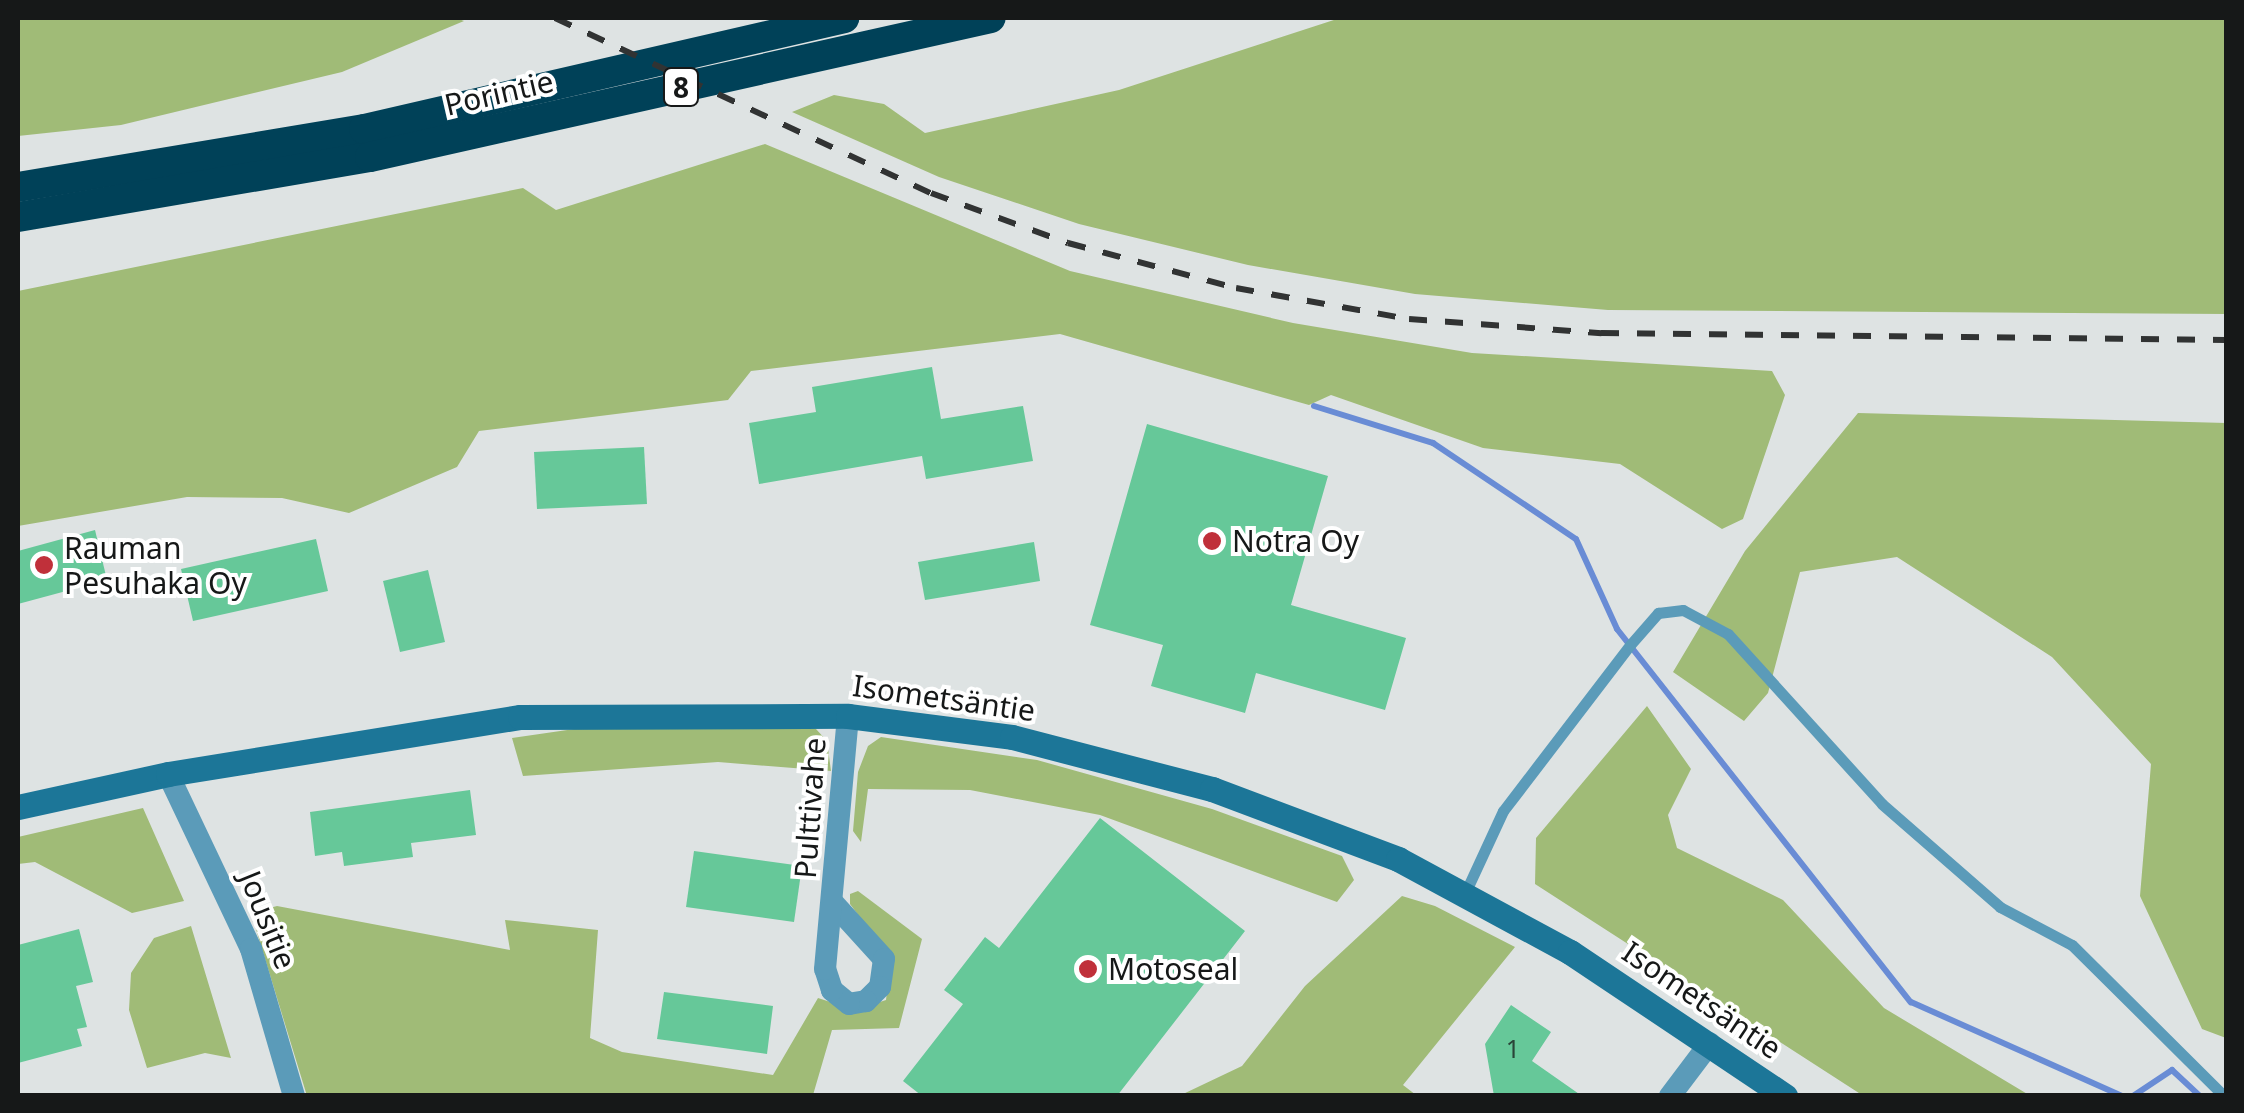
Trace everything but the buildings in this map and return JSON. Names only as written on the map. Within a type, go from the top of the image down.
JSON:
[{"type":"highway","name":"Porintie","points":[[18,187],[367,143],[844,18]]},
{"type":"highway","name":"Porintie","points":[[18,217],[991,18]]},
{"type":"main road","name":"Isometsäntie","points":[[18,807],[168,774],[520,717],[848,716],[1012,737],[1113,760],[1279,811],[1466,892],[1710,1043],[1785,1096]]},
{"type":"street","name":"Pulttivahe","points":[[834,904],[848,716]]},
{"type":"street","name":"Jousitie","points":[[168,774],[251,949],[294,1096]]},
{"type":"street","points":[[1670,1096],[1710,1043]]},
{"type":"lane","points":[[1466,892],[1503,812],[1630,645],[1658,613],[1683,610],[1728,634],[1882,804],[2000,907],[2072,945],[2224,1096]]},
{"type":"green space","points":[[18,18],[464,21],[342,72],[121,125],[18,136]]},
{"type":"green space","points":[[1340,18],[2226,18],[2226,314],[1608,310],[1415,294],[1248,265],[1079,224],[939,177],[792,112],[834,95],[884,104],[925,133],[1119,90]]},
{"type":"green space","points":[[765,144],[1070,271],[1293,323],[1472,353],[1772,371],[1785,395],[1743,519],[1722,529],[1620,464],[1483,448],[1331,395],[1309,405],[1060,334],[751,371],[728,400],[479,431],[457,467],[349,513],[282,498],[187,497],[18,526],[18,291],[523,188],[556,210]]},
{"type":"green space","points":[[1858,413],[2226,423],[2226,1038],[2202,1029],[2140,896],[2151,764],[2052,657],[1897,557],[1800,572],[1768,693],[1744,721],[1673,672],[1745,551]]},
{"type":"green space","points":[[1647,706],[1691,769],[1668,815],[1677,848],[1783,900],[1884,1008],[2029,1095],[1862,1095],[1535,884],[1536,838]]},
{"type":"green space","points":[[778,725],[816,729],[827,741],[831,771],[718,762],[523,776],[512,738],[581,728]]},
{"type":"green space","points":[[881,737],[1037,760],[1212,809],[1342,856],[1354,880],[1337,902],[1100,815],[970,790],[868,789],[861,842],[853,831],[858,772],[868,746]]},
{"type":"green space","points":[[143,808],[184,901],[132,913],[35,862],[18,864],[18,837]]},
{"type":"green space","points":[[858,891],[922,939],[899,1028],[832,1030],[813,1095],[307,1096],[251,913],[277,906],[510,950],[505,920],[598,930],[590,1038],[622,1052],[773,1075],[818,998],[855,1010],[886,1000],[891,959],[850,904],[850,894]]},
{"type":"green space","points":[[1402,896],[1435,906],[1515,947],[1403,1085],[1416,1095],[1181,1095],[1242,1066],[1305,986]]},
{"type":"green space","points":[[191,926],[231,1058],[205,1053],[147,1068],[129,1010],[131,973],[154,938]]},
{"type":"waterway","points":[[1314,406],[1433,443],[1576,539],[1617,629],[1911,1002],[2122,1096]]},
{"type":"waterway","points":[[2133,1096],[2172,1070],[2200,1096]]},
{"type":"railway","points":[[555,18],[931,193],[1068,243],[1236,288],[1409,319],[1601,333],[2226,340]]},
{"type":"place","name":"Notra Oy","points":[[1212,541]]},
{"type":"place","name":"Rauman Pesuhaka Oy","points":[[44,565]]},
{"type":"place","name":"Motoseal","points":[[1088,969]]}]
